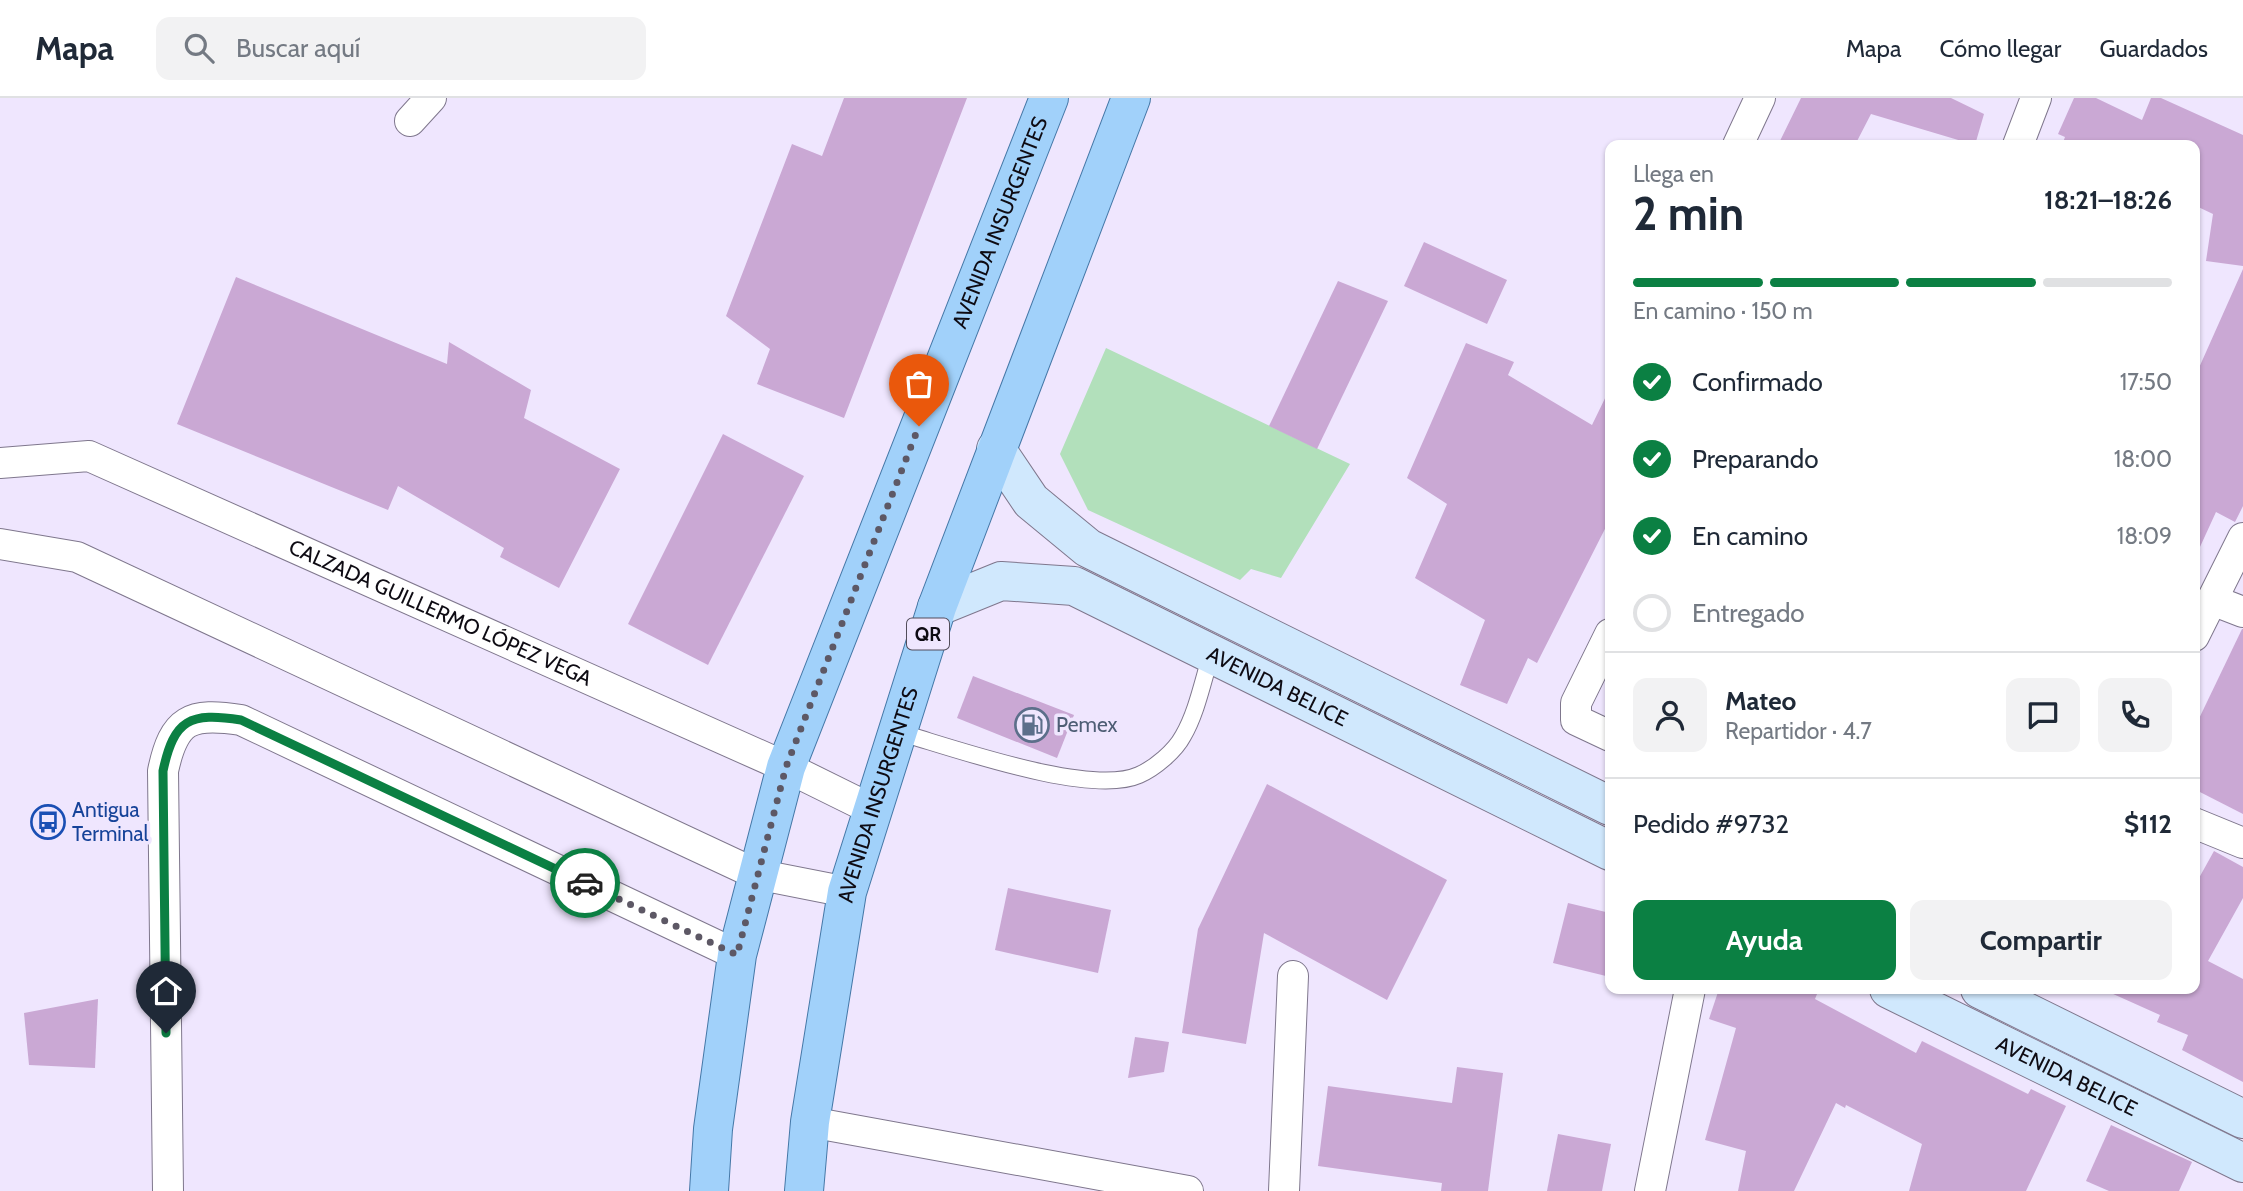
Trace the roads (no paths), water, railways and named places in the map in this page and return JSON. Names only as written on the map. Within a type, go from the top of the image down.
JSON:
[{"type":"main road","name":"AVENIDA INSURGENTES","points":[[709,1191],[713,1129],[737,955],[786,767],[1049,98]]},
{"type":"main road","name":"AVENIDA INSURGENTES","points":[[804,1191],[810,1122],[847,892],[937,607],[1131,98]]},
{"type":"main road","name":"AVENIDA BELICE","points":[[996,449],[1031,501],[1088,548],[1605,804]]},
{"type":"main road","name":"AVENIDA BELICE","points":[[937,607],[1001,581],[1073,586],[1605,849]]},
{"type":"main road","name":"AVENIDA BELICE","points":[[1899,994],[2243,1163]]},
{"type":"main road","name":"AVENIDA BELICE","points":[[1990,994],[2243,1119]]},
{"type":"street","points":[[410,121],[431,98]]},
{"type":"street","points":[[1740,140],[1760,98]]},
{"type":"street","points":[[2020,140],[2036,98]]},
{"type":"street","name":"CALZADA GUILLERMO LÓPEZ VEGA","points":[[0,463],[89,456],[786,767],[873,810]]},
{"type":"street","points":[[2200,624],[2243,538]]},
{"type":"street","points":[[0,544],[76,557],[756,874],[847,892]]},
{"type":"street","points":[[2212,600],[2243,612]]},
{"type":"street","points":[[1605,644],[1576,702],[1575,712],[1576,720],[1605,734]]},
{"type":"street","points":[[168,1191],[163,771],[169,741],[188,721],[211,715],[241,720],[737,955]]},
{"type":"street","points":[[2200,825],[2243,843]]},
{"type":"street","points":[[1284,1191],[1293,976]]},
{"type":"street","points":[[1650,1191],[1689,994]]},
{"type":"street","points":[[810,1122],[1188,1191]]},
{"type":"lane","points":[[898,732],[1024,768],[1094,779],[1138,776],[1159,762],[1183,737],[1212,654]]},
{"type":"place","name":"Pemex","points":[[1032,725]]},
{"type":"place","name":"Antigua Terminal","points":[[48,822]]}]
